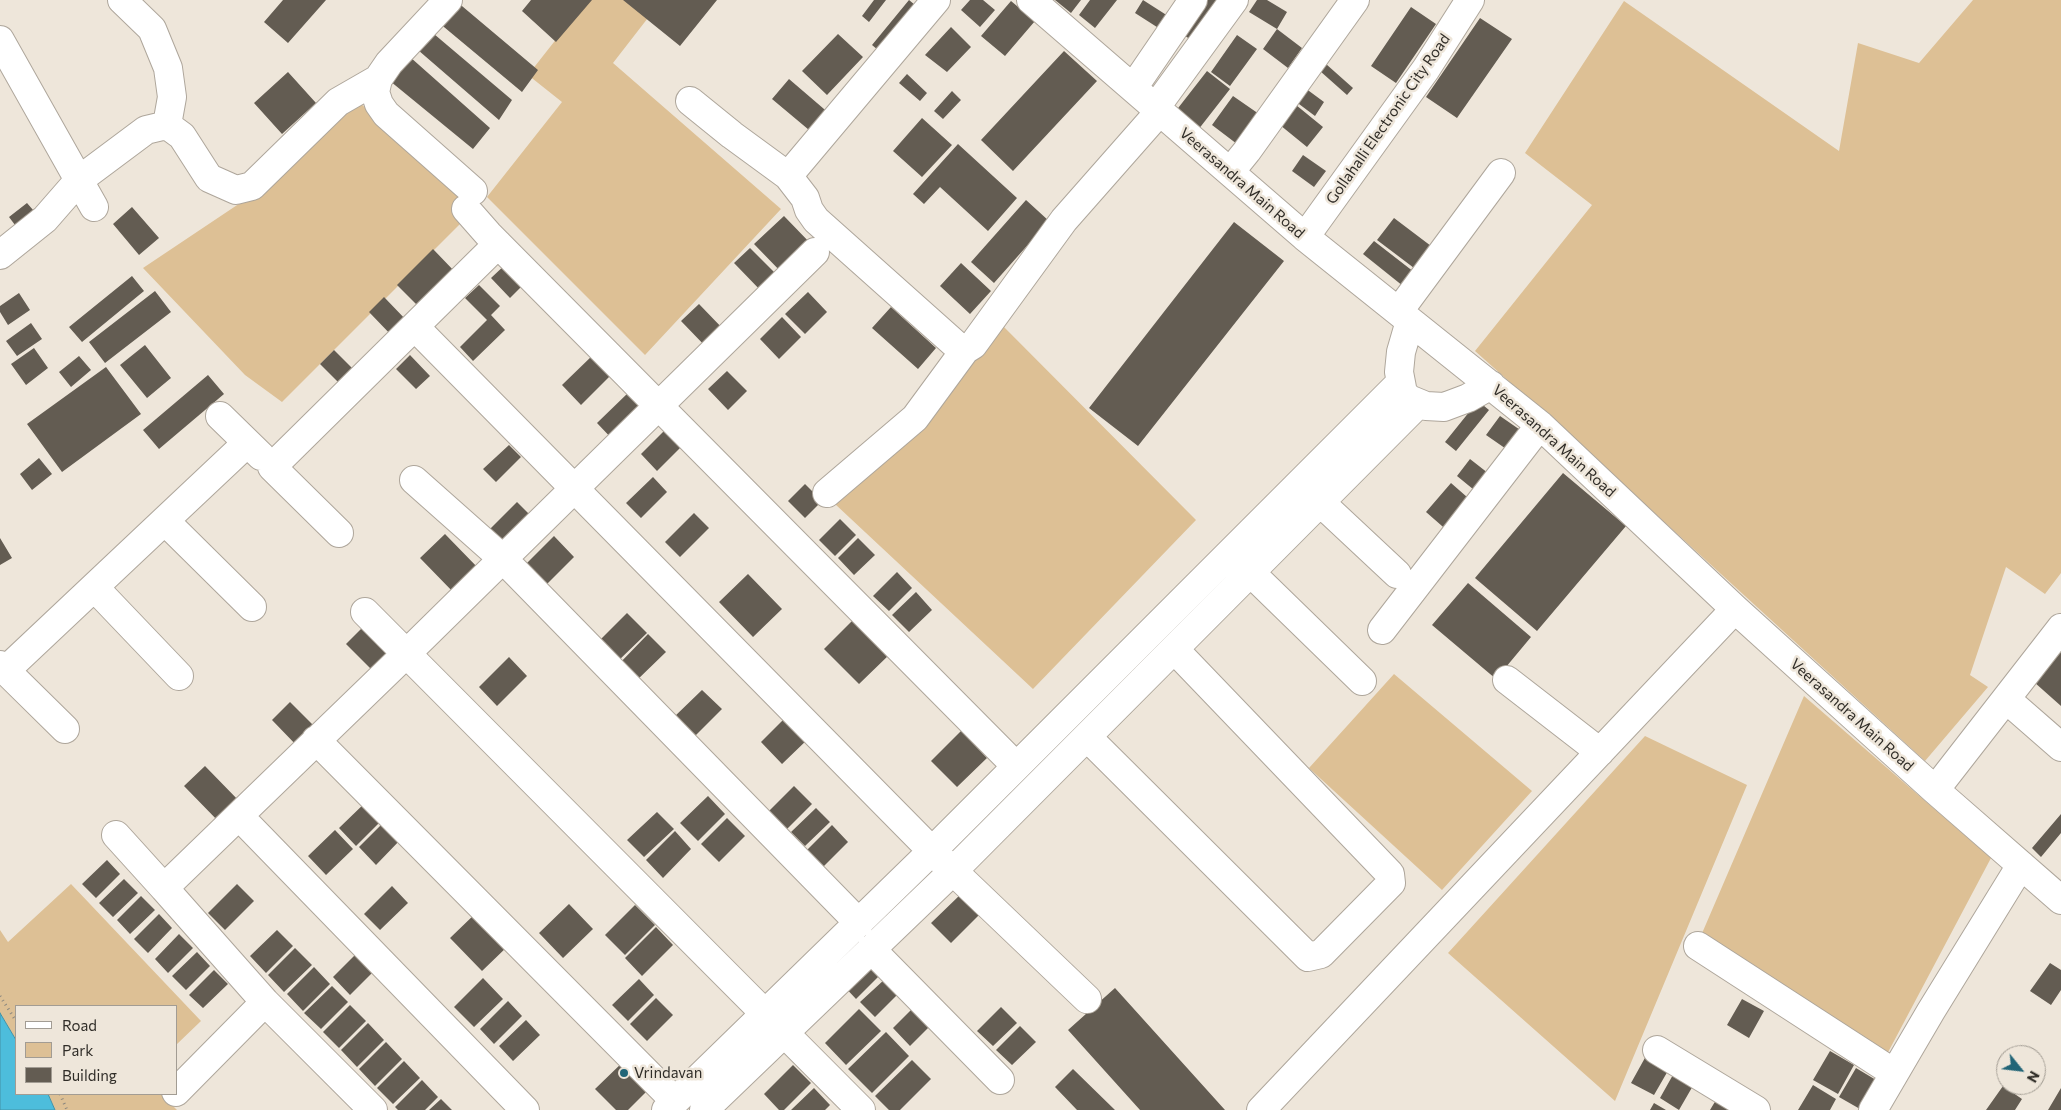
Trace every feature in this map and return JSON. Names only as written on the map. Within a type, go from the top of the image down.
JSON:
[{"type":"street","points":[[122,0],[152,29],[168,68],[172,97],[167,125]]},
{"type":"street","points":[[448,0],[389,63],[378,79],[375,92],[379,104],[386,114],[469,200],[498,244],[1016,766]]},
{"type":"street","points":[[788,176],[936,0]]},
{"type":"street","name":"Veerasandra Main Road","points":[[1032,0],[1305,238],[1540,425],[1735,610],[1935,790],[2021,865],[2058,892]]},
{"type":"street","points":[[1134,88],[1193,0]]},
{"type":"street","points":[[827,493],[915,418],[965,350],[973,346],[1064,220],[1158,109],[1234,0]]},
{"type":"street","points":[[1230,172],[1248,151],[1355,0]]},
{"type":"street","name":"Gollahalli Electronic City Road","points":[[1305,238],[1426,69],[1470,0]]},
{"type":"street","points":[[0,40],[94,207]]},
{"type":"street","points":[[0,255],[45,219],[79,180],[146,130],[167,125],[182,136],[209,178],[236,190],[252,186],[338,102],[378,79]]},
{"type":"street","points":[[690,101],[746,146],[788,176],[804,198],[816,220],[954,344],[965,350]]},
{"type":"street","points":[[1491,385],[1468,398],[1444,407],[1426,406],[1418,404],[1403,393],[1399,372],[1404,316],[1501,173]]},
{"type":"street","points":[[272,467],[498,244]]},
{"type":"street","points":[[164,888],[406,654],[815,252]]},
{"type":"street","points":[[415,327],[932,851],[1087,1000]]},
{"type":"street","points":[[704,1110],[859,923],[1400,383]]},
{"type":"street","points":[[316,740],[671,1106],[871,949],[954,871],[1418,404]]},
{"type":"street","points":[[220,416],[338,533]]},
{"type":"street","points":[[1382,630],[1540,425]]},
{"type":"street","points":[[65,729],[3,668],[94,587],[247,443]]},
{"type":"street","points":[[1313,470],[1326,496],[1397,574]]},
{"type":"street","points":[[414,480],[503,559],[859,923]]},
{"type":"street","points":[[165,521],[252,607]]},
{"type":"street","points":[[1250,572],[1362,681]]},
{"type":"street","points":[[94,587],[179,676]]},
{"type":"street","points":[[1261,1110],[1735,610]]},
{"type":"street","points":[[365,612],[861,1110]]},
{"type":"street","points":[[1935,790],[2061,628]]},
{"type":"street","points":[[1087,737],[1308,957],[1321,954],[1328,947],[1391,883],[1390,874],[1174,649]]},
{"type":"street","points":[[1506,680],[1600,752]]},
{"type":"street","points":[[2006,699],[2061,747]]},
{"type":"street","points":[[239,816],[525,1110]]},
{"type":"street","points":[[116,835],[265,1002],[372,1110]]},
{"type":"street","points":[[1873,1110],[2021,865]]},
{"type":"street","points":[[1698,946],[1894,1073]]},
{"type":"street","points":[[871,949],[1000,1080]]},
{"type":"street","points":[[178,1091],[265,1002]]},
{"type":"street","points":[[1657,1050],[1756,1110]]},
{"type":"street","points":[[178,1095],[192,1110]]},
{"type":"path","points":[[0,996],[15,1019]]},
{"type":"path","points":[[60,1095],[67,1110]]},
{"type":"green space","points":[[587,0],[634,0],[651,14],[613,63],[781,209],[645,355],[487,197],[562,102],[528,75]]},
{"type":"green space","points":[[1973,0],[2061,0],[2061,573],[2045,594],[2006,567],[1970,675],[1988,687],[1925,761],[1475,351],[1592,205],[1525,153],[1624,1],[1839,151],[1858,43],[1919,63]]},
{"type":"green space","points":[[358,101],[474,210],[282,402],[245,375],[143,268],[285,173]]},
{"type":"green space","points":[[1001,324],[1196,520],[1033,689],[835,504]]},
{"type":"green space","points":[[1394,674],[1532,791],[1442,890],[1309,768]]},
{"type":"green space","points":[[1804,696],[1991,858],[1885,1058],[1700,938]]},
{"type":"green space","points":[[1645,736],[1747,785],[1615,1101],[1448,953]]},
{"type":"green space","points":[[71,884],[201,1021],[178,1043],[178,1005],[15,1005],[15,1038],[0,1013],[0,930],[8,942]]},
{"type":"green space","points":[[48,1095],[162,1095],[177,1110],[55,1110]]},
{"type":"water","points":[[0,1013],[15,1038],[15,1095],[48,1095],[55,1110],[0,1110]]},
{"type":"building","points":[[283,0],[326,0],[288,43],[264,22]]},
{"type":"building","points":[[531,0],[592,0],[556,42],[522,11]]},
{"type":"building","points":[[623,0],[717,0],[680,46]]},
{"type":"building","points":[[874,0],[886,0],[869,22],[862,16]]},
{"type":"building","points":[[909,0],[921,10],[884,55],[872,45]]},
{"type":"building","points":[[970,0],[983,0],[995,10],[980,27],[961,10]]},
{"type":"building","points":[[1055,0],[1081,0],[1071,13]]},
{"type":"building","points":[[1090,0],[1117,0],[1095,28],[1079,15]]},
{"type":"building","points":[[1143,0],[1168,16],[1160,29],[1135,13]]},
{"type":"building","points":[[1197,0],[1225,0],[1199,45],[1176,30]]},
{"type":"building","points":[[1257,0],[1267,0],[1287,12],[1277,29],[1249,12]]},
{"type":"building","points":[[456,1],[538,70],[522,92],[438,22]]},
{"type":"building","points":[[1011,1],[1035,21],[1005,56],[981,36]]},
{"type":"building","points":[[1411,7],[1436,24],[1396,83],[1371,66]]},
{"type":"building","points":[[1480,18],[1512,39],[1457,118],[1426,97]]},
{"type":"building","points":[[951,27],[971,47],[947,72],[925,55]]},
{"type":"building","points":[[1277,29],[1302,48],[1288,68],[1263,49]]},
{"type":"building","points":[[434,34],[512,100],[499,120],[418,50]]},
{"type":"building","points":[[838,34],[863,57],[827,95],[802,71]]},
{"type":"building","points":[[1237,35],[1257,49],[1230,86],[1211,72]]},
{"type":"building","points":[[1064,51],[1097,81],[1013,171],[981,140]]},
{"type":"building","points":[[410,57],[490,128],[473,149],[390,81]]},
{"type":"building","points":[[1326,64],[1353,88],[1347,95],[1320,71]]},
{"type":"building","points":[[1207,71],[1230,89],[1198,130],[1175,112]]},
{"type":"building","points":[[288,72],[316,103],[282,134],[254,103]]},
{"type":"building","points":[[907,74],[927,93],[920,101],[899,83]]},
{"type":"building","points":[[789,79],[831,115],[815,135],[772,99]]},
{"type":"building","points":[[1305,88],[1324,102],[1315,116],[1295,101]]},
{"type":"building","points":[[952,91],[961,100],[943,119],[934,111]]},
{"type":"building","points":[[1233,96],[1259,114],[1237,144],[1212,125]]},
{"type":"building","points":[[1296,105],[1323,127],[1307,147],[1280,125]]},
{"type":"building","points":[[922,118],[952,145],[922,177],[893,151]]},
{"type":"building","points":[[958,144],[1017,198],[988,231],[940,187],[924,204],[913,194]]},
{"type":"building","points":[[1303,155],[1326,171],[1314,187],[1292,171]]},
{"type":"building","points":[[1026,200],[1049,221],[994,283],[971,262]]},
{"type":"building","points":[[27,203],[40,218],[21,233],[9,217]]},
{"type":"building","points":[[132,207],[159,238],[139,255],[113,224]]},
{"type":"building","points":[[784,216],[813,246],[784,275],[754,244]]},
{"type":"building","points":[[1394,218],[1431,246],[1414,268],[1377,240]]},
{"type":"building","points":[[1234,222],[1284,261],[1138,446],[1089,408]]},
{"type":"building","points":[[1374,241],[1414,272],[1403,286],[1363,254]]},
{"type":"building","points":[[750,248],[781,279],[765,295],[734,263]]},
{"type":"building","points":[[433,249],[457,274],[421,309],[397,285]]},
{"type":"building","points":[[507,263],[526,282],[510,298],[491,278]]},
{"type":"building","points":[[961,263],[991,291],[970,314],[940,286]]},
{"type":"building","points":[[132,276],[144,291],[82,342],[69,327]]},
{"type":"building","points":[[479,285],[500,306],[491,315],[505,330],[473,361],[460,347],[487,320],[465,298]]},
{"type":"building","points":[[155,291],[171,312],[105,363],[89,342]]},
{"type":"building","points":[[808,292],[827,312],[805,334],[785,314]]},
{"type":"building","points":[[19,293],[30,310],[8,325],[0,312],[0,306]]},
{"type":"building","points":[[384,297],[409,323],[394,338],[369,312]]},
{"type":"building","points":[[699,304],[726,332],[708,349],[681,321]]},
{"type":"building","points":[[891,307],[936,348],[918,369],[872,328]]},
{"type":"building","points":[[782,317],[801,337],[779,359],[760,339]]},
{"type":"building","points":[[31,323],[42,339],[17,356],[6,341]]},
{"type":"building","points":[[145,345],[171,378],[147,398],[120,365]]},
{"type":"building","points":[[34,348],[48,368],[26,385],[11,364]]},
{"type":"building","points":[[334,350],[356,372],[342,386],[320,364]]},
{"type":"building","points":[[595,353],[614,372],[581,405],[562,385]]},
{"type":"building","points":[[410,355],[430,376],[416,389],[396,369]]},
{"type":"building","points":[[79,356],[91,370],[71,387],[59,372]]},
{"type":"building","points":[[106,367],[141,414],[62,472],[27,424]]},
{"type":"building","points":[[727,371],[747,391],[728,410],[708,389]]},
{"type":"building","points":[[208,375],[224,394],[159,449],[143,430]]},
{"type":"building","points":[[630,391],[649,409],[615,442],[597,423]]},
{"type":"building","points":[[1478,401],[1489,410],[1456,451],[1445,442]]},
{"type":"building","points":[[1500,416],[1526,434],[1512,453],[1486,435]]},
{"type":"building","points":[[670,425],[686,442],[657,471],[641,454]]},
{"type":"building","points":[[509,445],[521,457],[496,482],[483,469]]},
{"type":"building","points":[[39,458],[52,474],[32,490],[20,474]]},
{"type":"building","points":[[1470,459],[1493,477],[1479,494],[1457,476]]},
{"type":"building","points":[[1563,473],[1626,526],[1537,631],[1475,578]]},
{"type":"building","points":[[653,477],[667,492],[641,518],[626,503]]},
{"type":"building","points":[[1451,483],[1475,504],[1450,533],[1426,512]]},
{"type":"building","points":[[805,484],[822,501],[805,518],[788,501]]},
{"type":"building","points":[[517,502],[534,519],[505,548],[488,531]]},
{"type":"building","points":[[694,513],[709,528],[680,557],[665,542]]},
{"type":"building","points":[[840,519],[856,535],[835,556],[819,540]]},
{"type":"building","points":[[445,534],[480,570],[455,594],[420,558]]},
{"type":"building","points":[[554,536],[574,557],[544,587],[524,566]]},
{"type":"building","points":[[0,538],[12,558],[0,565]]},
{"type":"building","points":[[858,538],[875,555],[854,575],[838,558]]},
{"type":"building","points":[[897,572],[912,588],[889,611],[873,596]]},
{"type":"building","points":[[748,574],[782,609],[753,637],[719,602]]},
{"type":"building","points":[[1468,583],[1531,637],[1496,679],[1432,625]]},
{"type":"building","points":[[916,592],[932,610],[909,632],[892,615]]},
{"type":"building","points":[[627,613],[647,633],[617,662],[598,642]]},
{"type":"building","points":[[855,618],[890,654],[859,684],[824,649]]},
{"type":"building","points":[[363,627],[393,657],[376,674],[346,644]]},
{"type":"building","points":[[648,634],[666,652],[635,682],[618,665]]},
{"type":"building","points":[[2061,652],[2061,706],[2034,682]]},
{"type":"building","points":[[509,657],[527,676],[497,706],[479,687]]},
{"type":"building","points":[[702,690],[722,709],[693,738],[673,718]]},
{"type":"building","points":[[290,702],[318,730],[300,749],[272,720]]},
{"type":"building","points":[[787,716],[809,738],[782,764],[761,742]]},
{"type":"building","points":[[961,731],[987,758],[957,787],[931,761]]},
{"type":"building","points":[[205,766],[242,804],[221,824],[184,786]]},
{"type":"building","points":[[794,786],[812,804],[787,829],[769,811]]},
{"type":"building","points":[[708,796],[725,814],[698,841],[680,823]]},
{"type":"building","points":[[368,800],[385,817],[356,846],[339,828]]},
{"type":"building","points":[[816,808],[830,822],[805,846],[791,832]]},
{"type":"building","points":[[657,812],[674,829],[644,857],[627,840]]},
{"type":"building","points":[[2061,814],[2061,833],[2041,857],[2032,848]]},
{"type":"building","points":[[727,818],[745,836],[719,862],[701,844]]},
{"type":"building","points":[[385,821],[402,838],[376,865],[359,847]]},
{"type":"building","points":[[832,825],[848,842],[823,867],[807,850]]},
{"type":"building","points":[[335,830],[353,849],[326,875],[308,856]]},
{"type":"building","points":[[675,831],[691,849],[663,878],[646,860]]},
{"type":"building","points":[[107,860],[120,874],[96,898],[82,884]]},
{"type":"building","points":[[124,879],[138,893],[113,917],[99,903]]},
{"type":"building","points":[[237,884],[254,901],[225,930],[208,913]]},
{"type":"building","points":[[392,886],[408,903],[380,930],[364,914]]},
{"type":"building","points":[[961,894],[981,913],[951,943],[931,923]]},
{"type":"building","points":[[141,896],[155,910],[130,934],[117,920]]},
{"type":"building","points":[[569,904],[593,929],[563,958],[539,933]]},
{"type":"building","points":[[635,905],[655,925],[625,955],[605,935]]},
{"type":"building","points":[[477,912],[509,945],[482,971],[450,938]]},
{"type":"building","points":[[159,914],[172,928],[148,953],[134,939]]},
{"type":"building","points":[[656,927],[673,945],[642,976],[625,958]]},
{"type":"building","points":[[277,930],[293,946],[266,973],[250,956]]},
{"type":"building","points":[[179,934],[193,948],[168,973],[155,959]]},
{"type":"building","points":[[295,948],[312,965],[284,992],[268,975]]},
{"type":"building","points":[[361,949],[378,967],[350,995],[333,977]]},
{"type":"building","points":[[197,952],[210,966],[186,990],[172,976]]},
{"type":"building","points":[[866,960],[881,974],[856,999],[842,984]]},
{"type":"building","points":[[2050,963],[2061,970],[2061,990],[2051,1005],[2030,991]]},
{"type":"building","points":[[314,967],[330,984],[303,1011],[287,994]]},
{"type":"building","points":[[214,970],[228,984],[203,1008],[189,995]]},
{"type":"building","points":[[483,978],[503,999],[474,1027],[454,1007]]},
{"type":"building","points":[[639,979],[654,995],[628,1021],[612,1005]]},
{"type":"building","points":[[885,979],[899,993],[875,1017],[860,1002]]},
{"type":"building","points":[[332,986],[348,1002],[321,1029],[304,1013]]},
{"type":"building","points":[[1115,988],[1225,1110],[1140,1110],[1068,1030]]},
{"type":"building","points":[[656,998],[673,1015],[647,1041],[630,1024]]},
{"type":"building","points":[[1742,999],[1764,1011],[1749,1038],[1727,1025]]},
{"type":"building","points":[[508,1001],[522,1016],[494,1044],[480,1029]]},
{"type":"building","points":[[350,1005],[366,1021],[339,1048],[323,1032]]},
{"type":"building","points":[[916,1005],[933,1023],[910,1046],[893,1028]]},
{"type":"building","points":[[1001,1007],[1017,1023],[993,1046],[977,1031]]},
{"type":"building","points":[[859,1009],[881,1031],[846,1065],[825,1043]]},
{"type":"building","points":[[526,1020],[540,1035],[513,1061],[499,1046]]},
{"type":"building","points":[[368,1023],[384,1040],[357,1067],[341,1050]]},
{"type":"building","points":[[1020,1026],[1036,1042],[1012,1065],[996,1050]]},
{"type":"building","points":[[886,1032],[909,1056],[872,1093],[848,1069]]},
{"type":"building","points":[[386,1042],[402,1059],[375,1086],[359,1069]]},
{"type":"building","points":[[1830,1051],[1854,1065],[1838,1094],[1813,1080]]},
{"type":"building","points":[[1646,1056],[1669,1069],[1654,1095],[1631,1083]]},
{"type":"building","name":"Vrindavan","points":[[625,1060],[651,1087],[628,1110],[616,1110],[595,1089]]},
{"type":"building","points":[[912,1060],[931,1079],[900,1110],[889,1110],[875,1096]]},
{"type":"building","points":[[404,1061],[420,1078],[393,1104],[377,1088]]},
{"type":"building","points":[[793,1065],[811,1083],[784,1110],[779,1110],[764,1094]]},
{"type":"building","points":[[1856,1068],[1876,1080],[1860,1109],[1839,1097]]},
{"type":"building","points":[[1073,1069],[1115,1110],[1077,1110],[1055,1087]]},
{"type":"building","points":[[1674,1073],[1694,1084],[1679,1110],[1660,1098]]},
{"type":"building","points":[[422,1080],[438,1097],[425,1110],[398,1110],[395,1107]]},
{"type":"building","points":[[1813,1085],[1836,1099],[1830,1110],[1798,1110]]},
{"type":"building","points":[[814,1088],[830,1105],[825,1110],[791,1110]]},
{"type":"building","points":[[2061,1088],[2061,1110],[2048,1110]]},
{"type":"building","points":[[1997,1095],[2016,1095],[2022,1099],[2015,1110],[1986,1110]]},
{"type":"building","points":[[441,1099],[452,1110],[429,1110]]},
{"type":"building","points":[[1716,1100],[1735,1110],[1710,1110]]},
{"type":"building","points":[[1654,1103],[1666,1110],[1650,1110]]},
{"type":"place","name":"Vrindavan","points":[[624,1073]]}]
